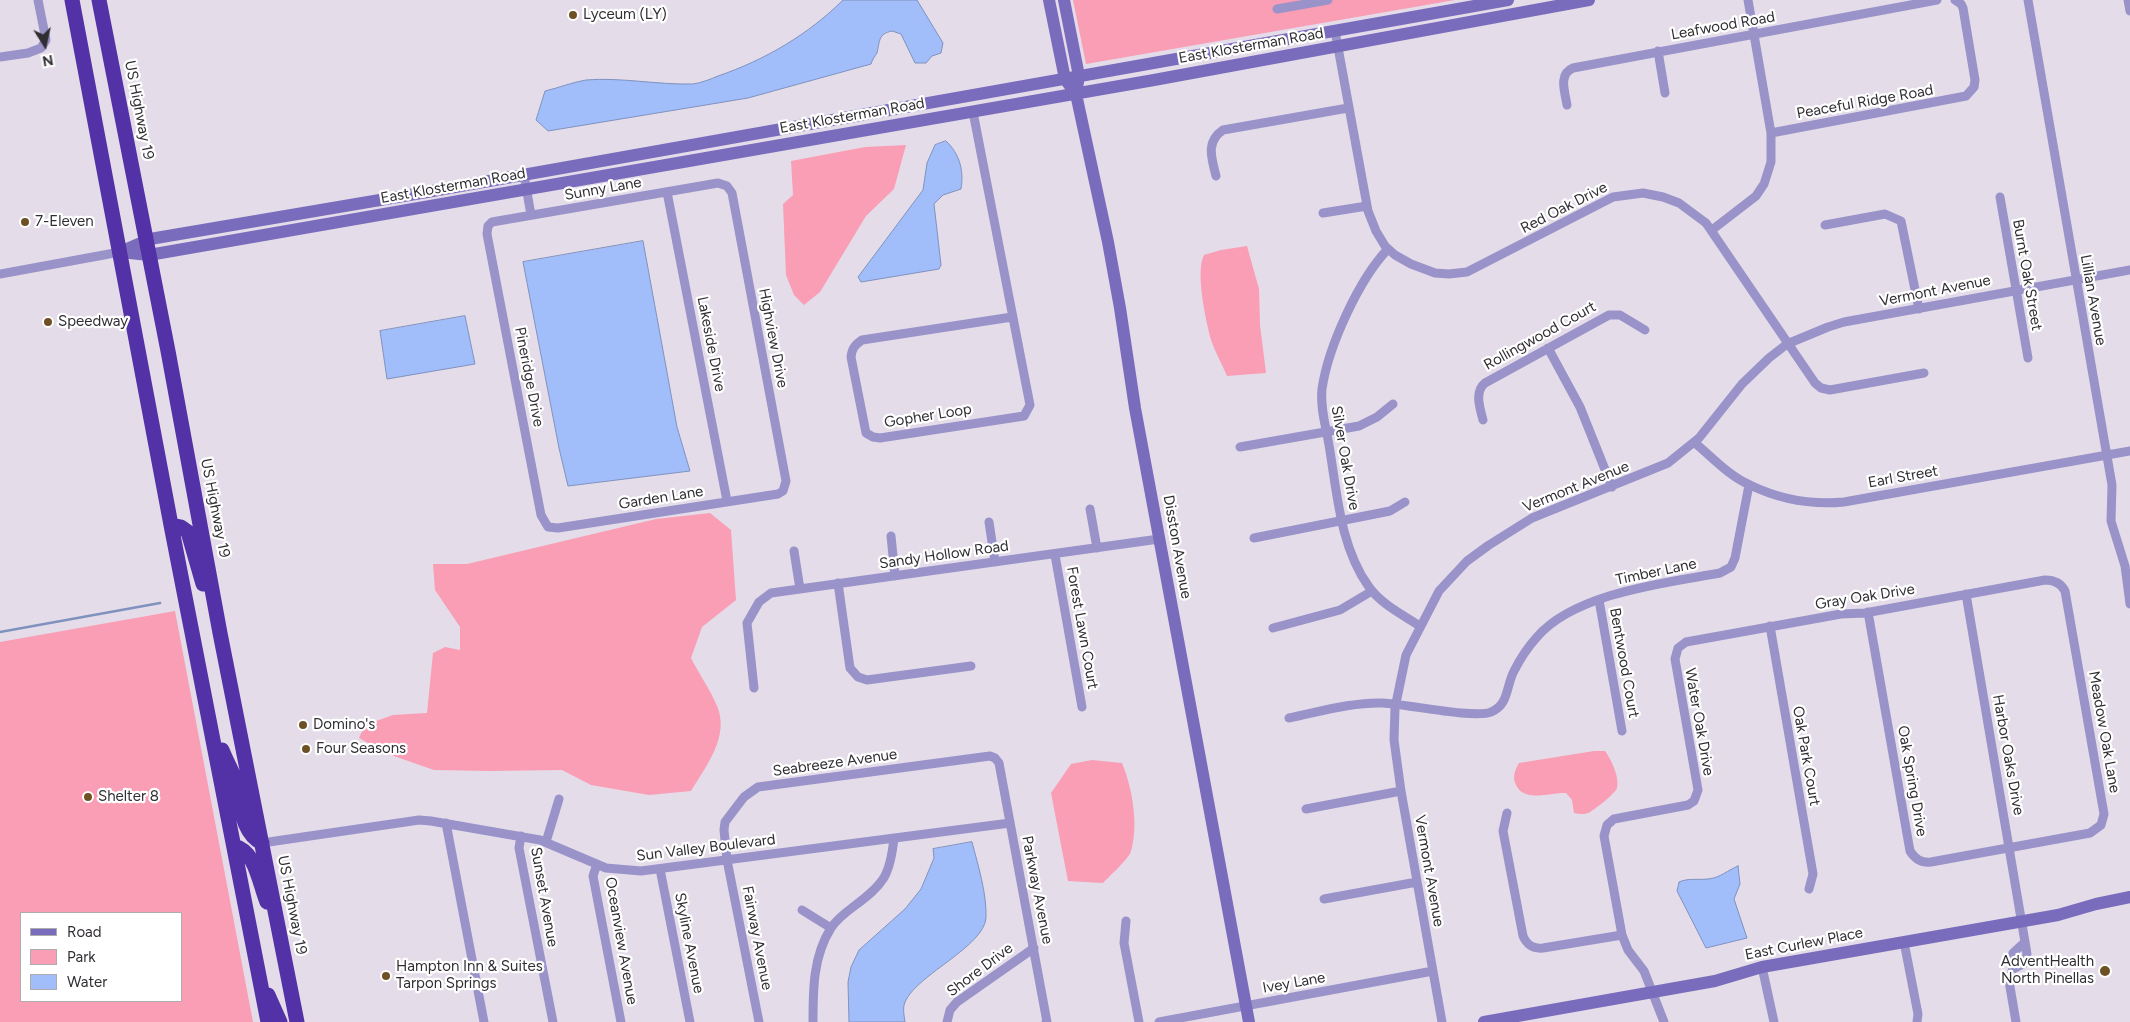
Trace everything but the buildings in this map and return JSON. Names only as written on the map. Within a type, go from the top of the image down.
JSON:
[{"type":"highway","points":[[72,0],[171,525],[268,1022]]},
{"type":"highway","name":"US Highway 19","points":[[100,0],[220,633],[297,1022]]},
{"type":"highway","points":[[171,525],[181,527],[188,532],[192,540],[200,575],[220,633]]},
{"type":"highway","points":[[210,723],[235,780],[246,827],[256,840],[262,843]]},
{"type":"highway","points":[[234,846],[244,848],[250,856],[279,929]]},
{"type":"highway","points":[[260,980],[280,1022]]},
{"type":"main road","points":[[1049,0],[1065,79],[1076,94]]},
{"type":"main road","points":[[1064,0],[1079,76],[1076,94]]},
{"type":"main road","name":"East Klosterman Road","points":[[120,252],[146,240],[524,175],[1508,0]]},
{"type":"main road","name":"East Klosterman Road","points":[[120,252],[149,255],[1337,47],[1534,5],[1590,0]]},
{"type":"main road","name":"Disston Avenue","points":[[1076,94],[1108,242],[1135,408],[1249,1022]]},
{"type":"main road","name":"East Curlew Place","points":[[1484,1022],[1715,981],[1762,967],[2063,914],[2092,905],[2130,898]]},
{"type":"street","points":[[0,57],[41,48],[46,40],[38,0]]},
{"type":"street","points":[[1277,9],[1328,0]]},
{"type":"street","points":[[1712,230],[1751,200],[1761,189],[1771,162],[1771,133],[1748,0]]},
{"type":"street","name":"Leafwood Road","points":[[1567,104],[1564,77],[1567,71],[1573,68],[1937,0]]},
{"type":"street","name":"Peaceful Ridge Road","points":[[1771,133],[1963,98],[1973,90],[1976,80],[1963,8],[1955,0]]},
{"type":"street","name":"Lillian Avenue","points":[[2028,0],[2113,490],[2111,522],[2127,566],[2130,604]]},
{"type":"street","points":[[2128,0],[2130,11]]},
{"type":"street","name":"Red Oak Drive","points":[[1335,31],[1348,108],[1367,206],[1373,227],[1388,249],[1411,264],[1426,271],[1439,274],[1463,273],[1606,200],[1619,195],[1636,193],[1654,194],[1674,200],[1694,213],[1712,230],[1817,386],[1827,389],[1924,373]]},
{"type":"street","points":[[1658,51],[1665,93]]},
{"type":"street","points":[[1216,176],[1210,146],[1215,136],[1223,130],[1348,108]]},
{"type":"street","name":"Gopher Loop","points":[[973,112],[1030,406],[1024,416],[880,438],[866,433],[851,357],[855,345],[862,340],[1012,317]]},
{"type":"street","points":[[524,175],[531,215]]},
{"type":"street","name":"Sunny Lane","points":[[487,232],[488,226],[492,222],[718,183],[730,188]]},
{"type":"street","name":"Highview Drive","points":[[730,188],[786,482],[780,492]]},
{"type":"street","name":"Lakeside Drive","points":[[667,192],[727,501]]},
{"type":"street","name":"Burnt Oak Street","points":[[2000,197],[2028,358]]},
{"type":"street","points":[[1323,213],[1367,206]]},
{"type":"street","points":[[1825,225],[1885,214],[1901,221],[1919,309]]},
{"type":"street","name":"Pineridge Drive","points":[[487,232],[541,515],[546,526]]},
{"type":"street","name":"Silver Oak Drive","points":[[1388,249],[1360,288],[1330,356],[1321,398],[1342,521],[1354,559],[1362,577],[1372,592],[1420,626]]},
{"type":"street","name":"East Klosterman Road","points":[[0,274],[120,252]]},
{"type":"street","name":"Vermont Avenue","points":[[1442,1022],[1394,746],[1396,704],[1406,656],[1439,591],[1467,561],[1488,545],[1532,518],[1664,466],[1695,443],[1747,378],[1787,344],[1834,325],[2130,270]]},
{"type":"street","name":"Rollingwood Court","points":[[1482,420],[1479,399],[1480,387],[1548,348],[1609,315],[1620,314],[1645,330]]},
{"type":"street","points":[[1548,348],[1580,406],[1612,487]]},
{"type":"street","points":[[1240,447],[1366,424],[1393,404]]},
{"type":"street","name":"Earl Street","points":[[1695,443],[1732,474],[1749,485],[1803,501],[1838,502],[2130,451]]},
{"type":"street","name":"Timber Lane","points":[[1289,718],[1367,704],[1396,704],[1481,714],[1497,709],[1505,701],[1511,677],[1518,663],[1538,636],[1567,614],[1627,590],[1720,573],[1731,567],[1735,558],[1749,485]]},
{"type":"street","name":"Garden Lane","points":[[546,526],[558,528],[780,492]]},
{"type":"street","points":[[1254,538],[1390,511],[1405,502]]},
{"type":"street","points":[[1090,509],[1097,548]]},
{"type":"street","points":[[990,522],[996,562]]},
{"type":"street","points":[[891,536],[896,576]]},
{"type":"street","name":"Sandy Hollow Road","points":[[754,688],[747,623],[759,602],[767,596],[838,583],[1055,555],[1159,539]]},
{"type":"street","points":[[794,551],[800,589]]},
{"type":"street","name":"Forest Lawn Court","points":[[1055,555],[1082,707]]},
{"type":"street","name":"Gray Oak Drive","points":[[1678,648],[1690,640],[1770,626],[1841,614],[1868,612],[2045,580],[2057,582]]},
{"type":"street","name":"Meadow Oak Lane","points":[[2010,848],[2090,833],[2101,825],[2104,816],[2065,591],[2057,582]]},
{"type":"street","points":[[838,583],[850,668],[858,677],[867,680],[971,666]]},
{"type":"street","points":[[1273,628],[1340,610],[1372,592]]},
{"type":"street","name":"Harbor Oaks Drive","points":[[1966,594],[2027,954],[2025,963],[2013,969]]},
{"type":"street","name":"Bentwood Court","points":[[1599,600],[1622,731]]},
{"type":"street","name":"Oak Spring Drive","points":[[1868,612],[1910,851],[1915,858],[1925,862],[2010,848]]},
{"type":"street","name":"Oak Park Court","points":[[1770,626],[1813,874],[1808,889]]},
{"type":"street","name":"Water Oak Drive","points":[[1664,1022],[1644,971],[1628,950],[1622,935],[1604,836],[1607,824],[1618,817],[1688,805],[1697,797],[1698,790],[1675,664],[1678,648]]},
{"type":"street","name":"Seabreeze Avenue","points":[[728,860],[724,830],[725,822],[748,792],[758,787],[990,756],[999,763]]},
{"type":"street","name":"Parkway Avenue","points":[[999,763],[1046,1022]]},
{"type":"street","points":[[1306,809],[1401,792]]},
{"type":"street","points":[[546,842],[559,799]]},
{"type":"street","points":[[1507,813],[1503,831],[1522,936],[1528,944],[1534,948],[1543,948],[1622,935]]},
{"type":"street","name":"Sun Valley Boulevard","points":[[262,843],[419,820],[446,823],[546,842],[597,864],[626,871],[660,869],[1010,823]]},
{"type":"street","points":[[446,823],[484,1022]]},
{"type":"street","name":"Sunset Avenue","points":[[521,836],[519,848],[553,1022]]},
{"type":"street","points":[[813,1022],[817,961],[831,928],[842,916],[878,887],[889,869],[894,838]]},
{"type":"street","name":"Fairway Avenue","points":[[728,860],[759,1022]]},
{"type":"street","name":"Oceanview Avenue","points":[[597,864],[593,876],[621,1022]]},
{"type":"street","name":"Skyline Avenue","points":[[660,869],[690,1022]]},
{"type":"street","points":[[1324,899],[1417,882]]},
{"type":"street","points":[[802,910],[831,928]]},
{"type":"street","points":[[1126,921],[1124,943],[1139,1022]]},
{"type":"street","points":[[1904,942],[1918,1014],[1917,1022]]},
{"type":"street","points":[[2016,1022],[2009,981],[2013,969],[2011,962],[2014,953],[2025,942]]},
{"type":"street","name":"Shore Drive","points":[[947,1020],[950,1010],[957,1002],[1034,948]]},
{"type":"street","points":[[1762,967],[1774,1022]]},
{"type":"street","name":"Ivey Lane","points":[[1159,1022],[1433,971]]},
{"type":"green space","points":[[1073,0],[1455,0],[1086,64]]},
{"type":"green space","points":[[906,145],[894,189],[866,216],[820,292],[804,305],[794,295],[786,275],[783,204],[793,195],[791,161],[865,147]]},
{"type":"green space","points":[[1247,246],[1259,289],[1260,325],[1266,373],[1227,376],[1211,340],[1202,297],[1202,263],[1204,255]]},
{"type":"green space","points":[[710,513],[731,530],[736,600],[702,627],[691,658],[717,706],[721,728],[709,761],[691,791],[649,795],[591,785],[562,770],[434,770],[388,754],[359,738],[365,725],[393,715],[427,713],[433,653],[445,647],[460,650],[460,627],[435,590],[433,564],[467,564],[656,519]]},
{"type":"green space","points":[[175,611],[253,1022],[0,1022],[0,642]]},
{"type":"green space","points":[[1594,751],[1605,751],[1614,769],[1618,784],[1613,794],[1588,813],[1574,813],[1572,800],[1566,793],[1531,795],[1525,794],[1516,785],[1514,774],[1519,763]]},
{"type":"green space","points":[[1092,760],[1122,763],[1129,783],[1133,806],[1134,830],[1131,851],[1123,863],[1103,883],[1068,881],[1051,793],[1071,764]]},
{"type":"water","points":[[843,0],[917,0],[943,43],[941,53],[932,56],[926,63],[915,63],[901,34],[892,31],[882,36],[877,53],[871,64],[748,98],[548,131],[536,120],[545,91],[576,82],[599,79],[693,84],[735,70],[769,54],[801,35]]},
{"type":"water","points":[[946,141],[958,157],[962,182],[961,189],[943,195],[934,204],[941,265],[939,269],[861,282],[858,277],[923,190],[927,163],[935,145]]},
{"type":"water","points":[[643,241],[677,427],[690,471],[568,486],[523,262]]},
{"type":"water","points":[[465,316],[475,364],[387,379],[380,331]]},
{"type":"water","points":[[972,842],[985,899],[986,918],[983,928],[963,949],[913,990],[904,1005],[905,1022],[849,1022],[848,982],[851,967],[859,950],[905,909],[921,889],[934,858],[933,849]]},
{"type":"water","points":[[1738,866],[1740,884],[1734,899],[1747,938],[1706,948],[1677,891],[1679,882],[1720,876]]},
{"type":"waterway","points":[[0,632],[160,603]]},
{"type":"place","name":"Lyceum (LY)","points":[[573,15]]},
{"type":"place","name":"7-Eleven","points":[[25,222]]},
{"type":"place","name":"Speedway","points":[[48,322]]},
{"type":"place","name":"Domino's","points":[[303,725]]},
{"type":"place","name":"Four Seasons","points":[[306,749]]},
{"type":"place","name":"Shelter 8","points":[[88,797]]},
{"type":"place","name":"AdventHealth North Pinellas","points":[[2105,971]]},
{"type":"place","name":"Hampton Inn & Suites Tarpon Springs","points":[[386,976]]}]
